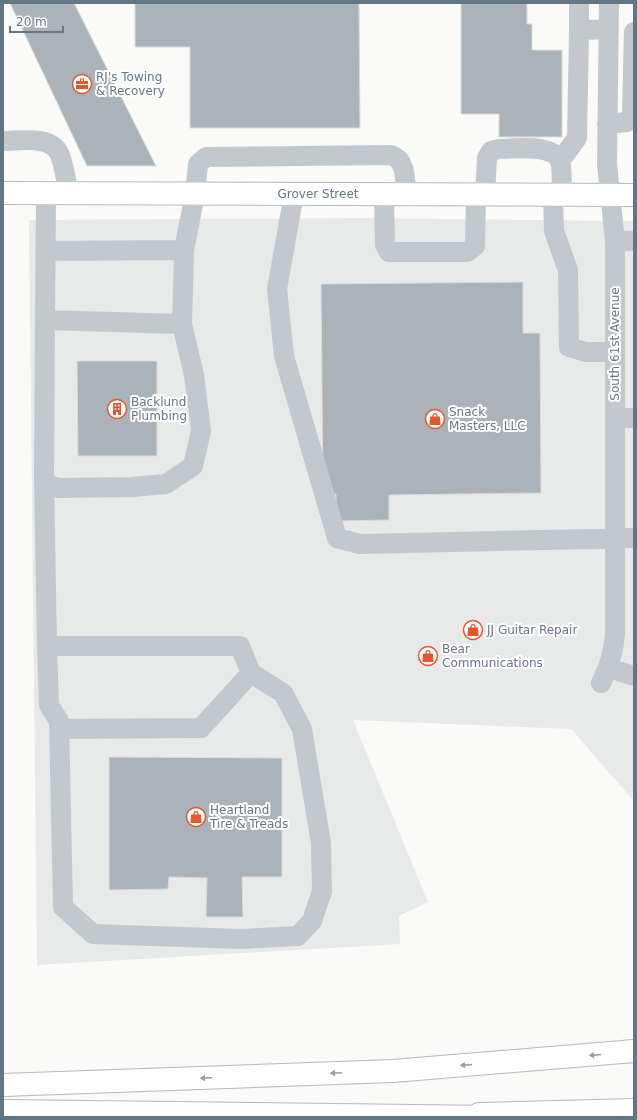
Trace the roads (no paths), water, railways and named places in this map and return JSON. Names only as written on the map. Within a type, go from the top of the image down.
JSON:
[{"type":"main road","name":"Grover Street","points":[[3,193],[634,195]]},
{"type":"main road","points":[[3,1085],[393,1071],[634,1051]]},
{"type":"main road","points":[[414,1115],[634,1110]]},
{"type":"main road","points":[[3,1111],[493,1117]]},
{"type":"street","points":[[579,3],[577,138],[560,161],[554,231],[568,270],[569,347],[586,352],[615,352]]},
{"type":"street","name":"South 61st Avenue","points":[[609,3],[609,195],[624,241],[615,352],[624,418],[625,538],[614,648],[605,676],[634,676]]},
{"type":"street","points":[[579,32],[582,30],[609,29]]},
{"type":"street","points":[[608,124],[627,122],[632,114],[634,32]]},
{"type":"street","points":[[3,141],[44,142],[51,145],[59,153],[69,193]]},
{"type":"street","points":[[384,194],[385,245],[389,252],[466,252],[475,246],[487,158],[491,151],[499,149],[545,149],[553,152],[560,161]]},
{"type":"street","points":[[44,477],[49,485],[58,488],[132,487],[166,484],[193,466],[200,431],[194,375],[182,324],[184,250],[196,194],[198,164],[206,157],[391,155],[396,156],[403,168],[406,194]]},
{"type":"street","points":[[46,193],[47,251],[44,477],[47,646],[49,705],[59,721],[63,907],[93,934],[241,939],[298,936],[312,921],[322,891],[321,843],[302,729],[283,694],[251,673],[240,646],[47,646]]},
{"type":"street","points":[[294,194],[277,289],[284,356],[337,538],[360,544],[625,538]]},
{"type":"street","points":[[47,251],[184,250]]},
{"type":"street","points":[[45,320],[182,324]]},
{"type":"street","points":[[59,729],[201,728],[251,673]]},
{"type":"place","name":"RJ's Towing & Recovery","points":[[82,84]]},
{"type":"place","name":"Backlund Plumbing","points":[[117,409]]},
{"type":"place","name":"Snack Masters, LLC","points":[[435,419]]},
{"type":"place","name":"JJ Guitar Repair","points":[[473,630]]},
{"type":"place","name":"Bear Communications","points":[[428,656]]},
{"type":"place","name":"Heartland Tire & Treads","points":[[196,817]]}]
